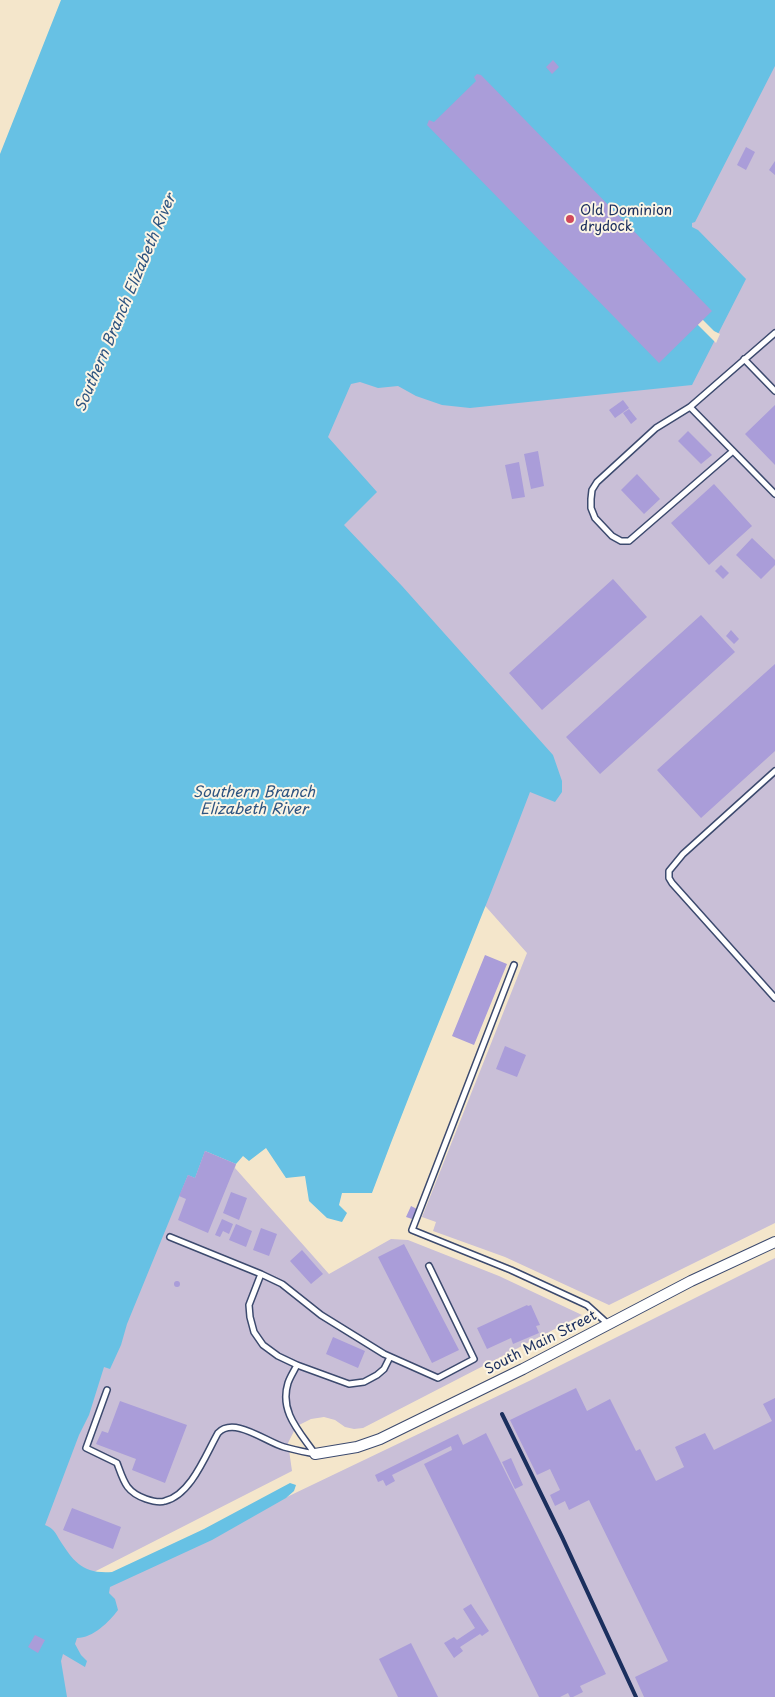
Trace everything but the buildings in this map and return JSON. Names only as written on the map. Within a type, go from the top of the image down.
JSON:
[{"type":"street","name":"South Main Street","points":[[315,1454],[357,1447],[380,1439],[523,1369],[691,1282],[775,1242]]},
{"type":"lane","points":[[733,451],[629,541],[621,541],[612,536],[595,518],[591,508],[592,490],[597,482],[656,428],[690,407],[775,333]]},
{"type":"lane","points":[[744,359],[775,390]]},
{"type":"lane","points":[[690,407],[775,494]]},
{"type":"lane","points":[[775,771],[683,854],[671,867],[669,878],[775,998]]},
{"type":"lane","points":[[514,965],[412,1230],[511,1270],[587,1305],[608,1325]]},
{"type":"lane","points":[[170,1237],[282,1284],[322,1315],[390,1357],[438,1378],[474,1359],[428,1266]]},
{"type":"lane","points":[[261,1274],[249,1305],[250,1317],[254,1332],[263,1345],[278,1356],[349,1384],[364,1382],[377,1375],[384,1368],[390,1357]]},
{"type":"lane","points":[[297,1365],[288,1384],[287,1406],[292,1422],[315,1454]]},
{"type":"lane","points":[[107,1390],[86,1448],[117,1463],[123,1480],[134,1495],[154,1501],[165,1501],[186,1488],[218,1433],[229,1426],[239,1427],[282,1447],[315,1454]]},
{"type":"shaded area","points":[[448,0],[775,0],[775,1223],[609,1305],[505,1257],[433,1231],[436,1222],[422,1217],[527,953],[209,595]]},
{"type":"shaded area","points":[[0,1110],[145,1126],[236,1164],[235,1168],[329,1274],[391,1239],[408,1240],[499,1276],[582,1315],[363,1428],[345,1427],[335,1420],[324,1417],[311,1419],[299,1425],[288,1443],[292,1471],[92,1573],[99,1587],[529,1381],[775,1258],[775,1697],[0,1697]]},
{"type":"water","name":"Southern Branch Elizabeth River","points":[[61,0],[775,0],[775,66],[695,222],[692,223],[692,227],[698,230],[746,279],[692,385],[470,408],[442,405],[416,396],[398,386],[378,388],[360,382],[351,384],[328,437],[377,492],[344,525],[402,586],[553,755],[562,781],[562,792],[555,802],[530,792],[372,1193],[342,1193],[339,1205],[347,1213],[342,1222],[327,1218],[309,1201],[305,1176],[286,1178],[266,1148],[249,1161],[243,1156],[236,1164],[205,1151],[195,1178],[188,1175],[127,1324],[121,1345],[110,1369],[104,1367],[89,1415],[79,1435],[45,1525],[54,1530],[69,1554],[80,1565],[93,1571],[112,1572],[204,1529],[290,1483],[296,1485],[294,1491],[286,1498],[212,1540],[110,1587],[109,1593],[115,1599],[118,1610],[95,1632],[77,1638],[75,1644],[87,1661],[85,1667],[63,1654],[61,1661],[67,1697],[0,1697],[0,154]]},
{"type":"pier","points":[[691,308],[714,331],[720,334],[716,343],[686,313]]},
{"type":"railway","points":[[502,1414],[562,1537],[636,1697]]},
{"type":"place","name":"Old Dominion drydock","points":[[570,219]]}]
